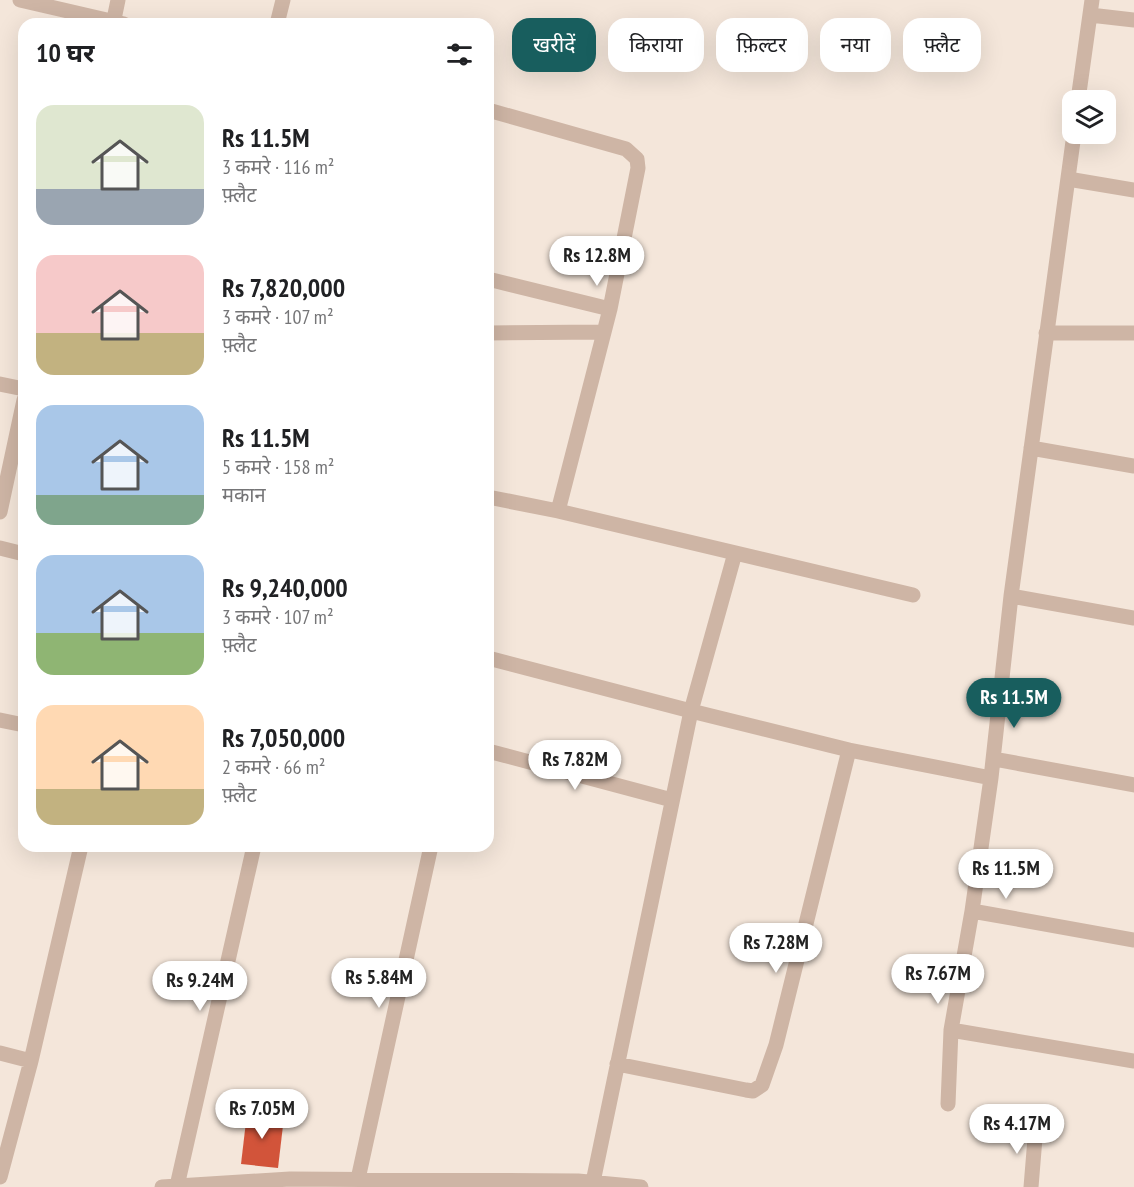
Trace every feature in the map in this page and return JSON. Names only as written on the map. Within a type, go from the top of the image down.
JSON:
[{"type":"street","points":[[20,0],[96,18]]},
{"type":"street","points":[[117,18],[118,0]]},
{"type":"street","points":[[278,18],[283,0]]},
{"type":"street","points":[[1079,90],[1091,8],[1134,20]]},
{"type":"street","points":[[494,112],[612,144],[626,149],[637,159],[636,184],[610,309],[558,512]]},
{"type":"street","points":[[948,1104],[951,1030],[972,911],[994,759],[1011,596],[1073,144]]},
{"type":"street","points":[[1068,179],[1134,189]]},
{"type":"street","points":[[494,280],[610,309]]},
{"type":"street","points":[[494,333],[603,332]]},
{"type":"street","points":[[1046,333],[1134,333]]},
{"type":"street","points":[[0,384],[18,388]]},
{"type":"street","points":[[0,512],[18,428]]},
{"type":"street","points":[[1031,448],[1134,466]]},
{"type":"street","points":[[494,498],[913,595]]},
{"type":"street","points":[[0,548],[18,552]]},
{"type":"street","points":[[593,1182],[691,711],[735,553]]},
{"type":"street","points":[[1011,596],[1134,618]]},
{"type":"street","points":[[494,660],[849,750],[991,778]]},
{"type":"street","points":[[0,720],[18,724]]},
{"type":"street","points":[[617,1064],[746,1090],[753,1090],[762,1085],[776,1045],[849,750]]},
{"type":"street","points":[[494,753],[672,800]]},
{"type":"street","points":[[994,759],[1134,785]]},
{"type":"street","points":[[0,1177],[80,852]]},
{"type":"street","points":[[177,1186],[253,852]]},
{"type":"street","points":[[358,1179],[430,852]]},
{"type":"street","points":[[972,911],[1134,940]]},
{"type":"street","points":[[951,1030],[1134,1061]]},
{"type":"street","points":[[0,1053],[30,1061]]},
{"type":"street","points":[[1031,1187],[1036,1126]]},
{"type":"street","points":[[162,1187],[271,1184],[290,1179],[358,1179],[427,1184],[593,1182],[641,1187]]},
{"type":"building","points":[[247,1113],[284,1117],[278,1168],[241,1164]]}]
